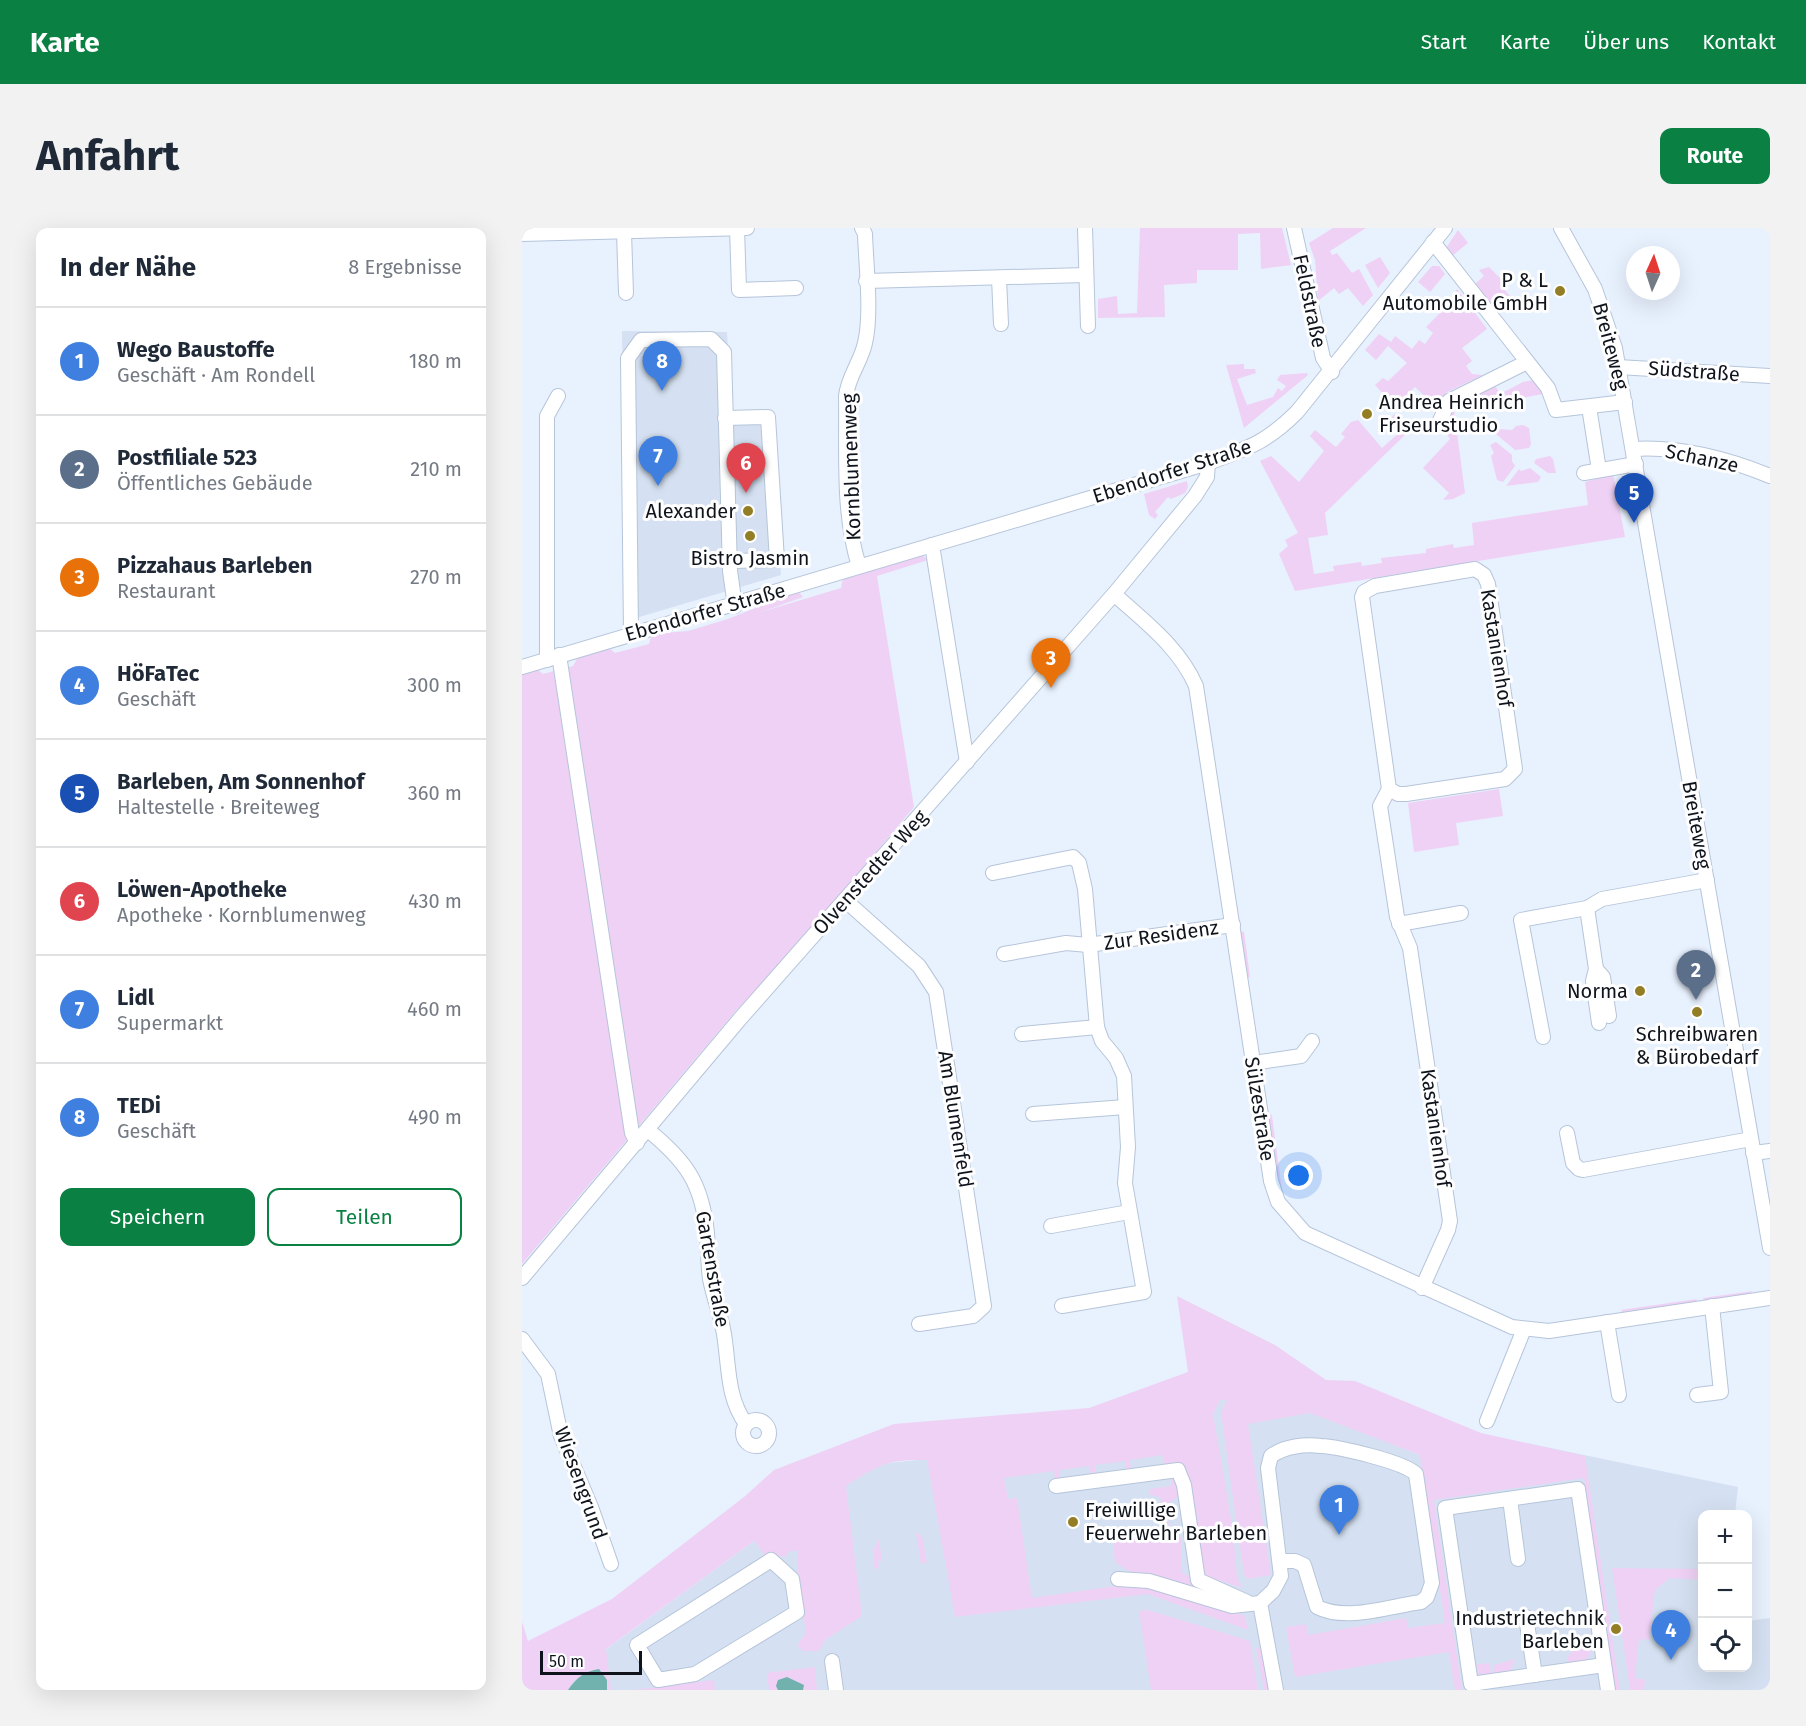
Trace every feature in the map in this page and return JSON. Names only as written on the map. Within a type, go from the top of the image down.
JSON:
[{"type":"street","points":[[737,228],[739,290],[796,288]]},
{"type":"street","points":[[522,234],[747,228]]},
{"type":"street","name":"Kornblumenweg","points":[[859,566],[850,518],[846,396],[850,376],[865,344],[864,228]]},
{"type":"street","points":[[1085,228],[1088,326]]},
{"type":"street","name":"Feldstraße","points":[[1294,228],[1323,358],[1332,372]]},
{"type":"street","name":"Ebendorfer Straße","points":[[522,667],[735,606],[859,566],[1208,463],[1254,446],[1277,433],[1332,372],[1445,228]]},
{"type":"street","name":"Breiteweg","points":[[1561,228],[1584,266],[1601,303],[1618,367],[1770,1248]]},
{"type":"street","points":[[626,293],[631,230]]},
{"type":"street","points":[[1433,242],[1527,362],[1449,401],[1438,425]]},
{"type":"street","points":[[866,280],[1085,275]]},
{"type":"street","points":[[999,278],[1001,324]]},
{"type":"street","points":[[631,634],[628,358],[641,340],[711,339],[724,352],[730,561],[735,606]]},
{"type":"street","name":"Breiteweg","points":[[1527,362],[1548,388],[1556,410],[1625,402]]},
{"type":"street","name":"Südstraße","points":[[1618,367],[1770,376]]},
{"type":"street","points":[[558,396],[547,416],[553,658],[632,1133],[637,1143]]},
{"type":"street","points":[[1589,407],[1599,470]]},
{"type":"street","points":[[725,418],[768,417],[777,560],[730,561]]},
{"type":"street","name":"Schanze","points":[[1633,449],[1657,448],[1723,460],[1770,476]]},
{"type":"street","name":"Olvenstedter Weg","points":[[522,1278],[739,1020],[1114,594],[1195,496],[1207,477],[1208,463]]},
{"type":"street","points":[[1584,472],[1636,464]]},
{"type":"street","points":[[932,545],[967,762]]},
{"type":"street","name":"Kastanienhof","points":[[1389,789],[1398,794],[1406,794],[1494,780],[1512,775],[1515,770],[1488,584],[1484,575],[1475,569],[1375,586],[1364,592],[1362,597],[1389,789],[1380,806],[1399,924],[1410,948],[1450,1221],[1422,1288]]},
{"type":"street","name":"Sülzestraße","points":[[1114,594],[1172,647],[1186,664],[1196,686],[1271,1182],[1278,1202],[1295,1225],[1318,1240],[1422,1288],[1512,1327],[1524,1329],[1549,1330],[1770,1298]]},
{"type":"street","name":"Zur Residenz","points":[[993,873],[1073,857],[1083,874],[1097,1027],[1102,1041],[1116,1058],[1124,1076],[1128,1147],[1125,1182],[1144,1292],[1062,1306]]},
{"type":"street","points":[[1543,1038],[1521,920],[1587,908],[1602,898],[1707,880]]},
{"type":"street","name":"Am Blumenfeld","points":[[846,901],[919,966],[936,992],[984,1306],[973,1316],[919,1324]]},
{"type":"street","points":[[1587,908],[1596,969],[1593,981],[1604,1020]]},
{"type":"street","points":[[1399,924],[1461,913]]},
{"type":"street","name":"Zur Residenz","points":[[1004,954],[1066,943],[1088,945],[1233,925]]},
{"type":"street","points":[[1022,1034],[1097,1027]]},
{"type":"street","points":[[1253,1063],[1301,1056],[1312,1041]]},
{"type":"street","points":[[1033,1114],[1125,1107]]},
{"type":"street","name":"Gartenstraße","points":[[648,1130],[684,1163],[700,1196],[705,1218],[710,1278],[724,1328],[728,1382],[740,1415],[746,1424]]},
{"type":"street","points":[[1567,1133],[1573,1163],[1583,1170],[1752,1146],[1770,1151]]},
{"type":"street","points":[[1051,1226],[1129,1212]]},
{"type":"street","points":[[1697,1395],[1721,1392],[1712,1306]]},
{"type":"street","points":[[1608,1322],[1619,1395]]},
{"type":"street","points":[[1486,1421],[1524,1329]]},
{"type":"street","name":"Wiesengrund","points":[[522,1340],[548,1374],[561,1436],[591,1507],[611,1564]]},
{"type":"street","points":[[1118,1579],[1149,1581],[1232,1606],[1253,1603],[1280,1581],[1280,1561],[1268,1468],[1271,1456],[1280,1450],[1323,1446],[1401,1466],[1416,1474],[1432,1583],[1427,1597],[1421,1602],[1345,1613],[1324,1610],[1317,1607],[1304,1565],[1295,1561],[1280,1561]]},
{"type":"street","points":[[1056,1486],[1178,1470],[1184,1485],[1198,1580],[1253,1603]]},
{"type":"street","points":[[1604,1665],[1471,1684],[1445,1508],[1578,1489],[1608,1690]]},
{"type":"street","points":[[1509,1499],[1518,1559]]},
{"type":"street","points":[[771,1560],[792,1579],[797,1612],[696,1674],[658,1680],[637,1645],[771,1560]]},
{"type":"street","points":[[1253,1603],[1276,1690]]},
{"type":"street","points":[[1526,1617],[1535,1675]]},
{"type":"street","points":[[832,1661],[836,1690]]},
{"type":"shaded area","points":[[1140,228],[1282,228],[1291,265],[1261,269],[1260,233],[1238,234],[1238,270],[1197,270],[1197,283],[1164,285],[1165,317],[1098,318],[1098,299],[1117,296],[1118,314],[1137,313]]},
{"type":"shaded area","points":[[1333,228],[1366,228],[1330,251],[1332,255],[1337,253],[1352,273],[1359,269],[1373,295],[1363,306],[1348,288],[1339,294],[1334,288],[1318,301],[1315,260],[1309,243]]},
{"type":"shaded area","points":[[1458,230],[1468,243],[1452,256],[1446,248]]},
{"type":"shaded area","points":[[1380,257],[1390,273],[1378,288],[1365,265]]},
{"type":"shaded area","points":[[1432,266],[1439,266],[1445,274],[1430,292],[1418,282]]},
{"type":"shaded area","points":[[1489,267],[1505,283],[1501,286],[1510,296],[1494,308],[1475,284],[1484,276],[1479,270]]},
{"type":"shaded area","points":[[1457,289],[1487,329],[1462,348],[1472,361],[1466,366],[1472,374],[1483,375],[1447,392],[1434,405],[1415,387],[1397,404],[1387,398],[1375,385],[1383,378],[1388,381],[1407,363],[1388,346],[1376,360],[1365,350],[1379,334],[1391,342],[1395,336],[1412,349],[1419,340],[1425,344],[1433,333],[1426,327],[1445,308],[1450,312],[1457,302],[1453,298]]},
{"type":"shaded area","points":[[622,331],[727,332],[731,414],[771,414],[781,575],[626,621]]},
{"type":"shaded area","points":[[1244,364],[1244,369],[1255,369],[1256,373],[1237,379],[1247,405],[1273,397],[1278,388],[1282,391],[1286,386],[1277,380],[1280,375],[1307,373],[1308,375],[1244,428],[1226,365]]},
{"type":"shaded area","points":[[1534,380],[1543,394],[1454,410],[1465,493],[1453,499],[1443,500],[1449,493],[1423,468],[1450,439],[1444,430],[1451,407],[1482,389],[1496,387],[1500,394],[1523,382]]},
{"type":"shaded area","points":[[1394,414],[1410,430],[1325,513],[1328,535],[1308,538],[1314,574],[1334,571],[1333,566],[1361,562],[1362,566],[1382,563],[1381,558],[1426,553],[1426,549],[1453,544],[1454,548],[1474,545],[1472,523],[1588,505],[1585,482],[1613,474],[1625,537],[1295,591],[1279,554],[1288,546],[1285,540],[1298,533],[1260,461],[1271,456],[1299,482],[1324,451],[1310,436],[1315,430],[1336,447],[1345,437],[1341,434],[1351,422],[1358,420],[1382,448],[1400,432],[1390,421]]},
{"type":"shaded area","points":[[1523,425],[1529,428],[1531,444],[1529,448],[1515,450],[1496,434],[1498,429],[1512,430],[1516,426]]},
{"type":"shaded area","points":[[1496,442],[1512,455],[1515,466],[1503,482],[1497,480],[1491,456],[1494,453],[1490,445]]},
{"type":"shaded area","points":[[1550,456],[1553,459],[1556,473],[1548,473],[1534,463],[1536,459]]},
{"type":"shaded area","points":[[1530,468],[1541,477],[1538,482],[1506,486],[1519,469],[1521,471]]},
{"type":"shaded area","points":[[1187,481],[1188,487],[1185,493],[1171,499],[1168,497],[1155,512],[1158,515],[1155,519],[1149,515],[1144,494]]},
{"type":"shaded area","points":[[921,554],[928,560],[877,576],[914,807],[810,931],[735,1012],[522,1264],[522,673],[537,669],[543,674],[573,666],[578,657],[608,647],[615,653],[649,644],[652,634],[688,631],[728,619],[798,591],[803,597],[761,612],[841,588],[843,578]]},
{"type":"shaded area","points":[[1499,789],[1503,816],[1456,823],[1459,845],[1414,852],[1408,803]]},
{"type":"shaded area","points":[[1240,931],[1244,932],[1250,977],[1247,978]]},
{"type":"shaded area","points":[[1271,1114],[1283,1197],[1277,1183],[1267,1116]]},
{"type":"shaded area","points":[[1753,1291],[1746,1296],[1704,1301],[1703,1298]]},
{"type":"shaded area","points":[[1177,1296],[1275,1345],[1326,1380],[1355,1381],[1481,1433],[1585,1456],[1620,1690],[1615,1690],[1584,1478],[1434,1500],[1462,1690],[1455,1690],[1449,1652],[1295,1677],[1286,1627],[1306,1624],[1308,1635],[1406,1618],[1408,1628],[1445,1623],[1420,1455],[1310,1413],[1248,1424],[1271,1575],[1248,1579],[1244,1575],[1221,1413],[1227,1400],[1220,1400],[1213,1414],[1233,1530],[1237,1577],[1242,1588],[1203,1575],[1189,1477],[1179,1465],[1164,1464],[1162,1455],[1130,1460],[1131,1469],[1126,1470],[1125,1461],[1095,1465],[1096,1474],[1091,1475],[1089,1466],[1060,1470],[1060,1479],[1055,1480],[1054,1471],[1004,1478],[1008,1499],[1017,1498],[1032,1598],[1129,1584],[1164,1589],[1245,1616],[1248,1630],[1148,1594],[955,1617],[927,1460],[902,1461],[875,1468],[846,1486],[862,1616],[825,1640],[819,1651],[803,1651],[797,1645],[805,1635],[798,1592],[798,1550],[788,1552],[788,1556],[766,1557],[754,1541],[606,1649],[611,1690],[607,1690],[607,1680],[575,1679],[568,1690],[522,1690],[522,1622],[528,1641],[612,1599],[744,1497],[774,1470],[894,1424],[1089,1408],[1188,1372]]},
{"type":"shaded area","points":[[1697,1299],[1696,1302],[1623,1314],[1621,1310]]},
{"type":"shaded area","points":[[1289,1394],[1383,1440],[1449,1467],[1494,1463],[1502,1438],[1738,1487],[1735,1510],[1698,1510],[1698,1672],[1752,1672],[1752,1620],[1770,1618],[1770,1690],[558,1690],[605,1650],[754,1541],[879,1464],[927,1459],[1220,1400]]},
{"type":"shaded area","points":[[1171,1477],[1177,1481],[1179,1496],[1166,1505],[1169,1527],[1165,1526],[1161,1498],[1149,1494],[1149,1489],[1172,1486]]},
{"type":"shaded area","points":[[1154,1526],[1181,1537],[1182,1573],[1191,1577],[1192,1584],[1213,1591],[1214,1594],[1129,1571],[1115,1562],[1113,1542],[1148,1537],[1147,1527]]},
{"type":"shaded area","points":[[916,1532],[922,1536],[927,1562],[921,1564]]},
{"type":"shaded area","points":[[879,1539],[882,1561],[878,1561],[879,1569],[874,1567],[873,1551]]},
{"type":"shaded area","points":[[1612,1568],[1698,1569],[1698,1580],[1670,1578],[1655,1590],[1649,1640],[1639,1639],[1635,1678],[1645,1680],[1644,1690],[1630,1690]]},
{"type":"shaded area","points":[[1148,1610],[1250,1641],[1258,1690],[1151,1690],[1139,1611]]},
{"type":"shaded area","points":[[1594,1646],[1586,1661],[1569,1664],[1567,1658],[1573,1650]]},
{"type":"shaded area","points":[[1262,1647],[1269,1690],[1264,1690],[1256,1648]]},
{"type":"shaded area","points":[[1515,1659],[1510,1671],[1494,1675],[1494,1665]]},
{"type":"shaded area","points":[[1489,1663],[1492,1676],[1479,1674],[1472,1665]]},
{"type":"shaded area","points":[[815,1667],[817,1690],[769,1690],[767,1673]]},
{"type":"shaded area","points":[[599,1669],[607,1680],[607,1690],[568,1690],[581,1676]]},
{"type":"shaded area","points":[[787,1677],[804,1685],[803,1690],[778,1690],[776,1686],[778,1680]]},
{"type":"shaded area","points":[[714,1680],[715,1690],[633,1690]]},
{"type":"place","name":"P & L Automobile GmbH","points":[[1560,291]]},
{"type":"place","name":"TEDi","points":[[662,391]]},
{"type":"place","name":"Andrea Heinrich Friseurstudio","points":[[1367,414]]},
{"type":"place","name":"Lidl","points":[[658,486]]},
{"type":"place","name":"Löwen-Apotheke","points":[[746,493]]},
{"type":"place","name":"Alexander","points":[[748,511]]},
{"type":"place","name":"Barleben, Am Sonnenhof","points":[[1634,523]]},
{"type":"place","name":"Bistro Jasmin","points":[[750,536]]},
{"type":"place","name":"Pizzahaus Barleben","points":[[1051,688]]},
{"type":"place","name":"Norma","points":[[1640,991]]},
{"type":"place","name":"Postfiliale 523","points":[[1696,1000]]},
{"type":"place","name":"Schreibwaren & Bürobedarf","points":[[1697,1012]]},
{"type":"place","name":"Freiwillige Feuerwehr Barleben","points":[[1073,1522]]},
{"type":"place","name":"Wego Baustoffe","points":[[1339,1535]]},
{"type":"place","name":"Industrietechnik Barleben","points":[[1616,1629]]},
{"type":"place","name":"HöFaTec","points":[[1671,1660]]}]
